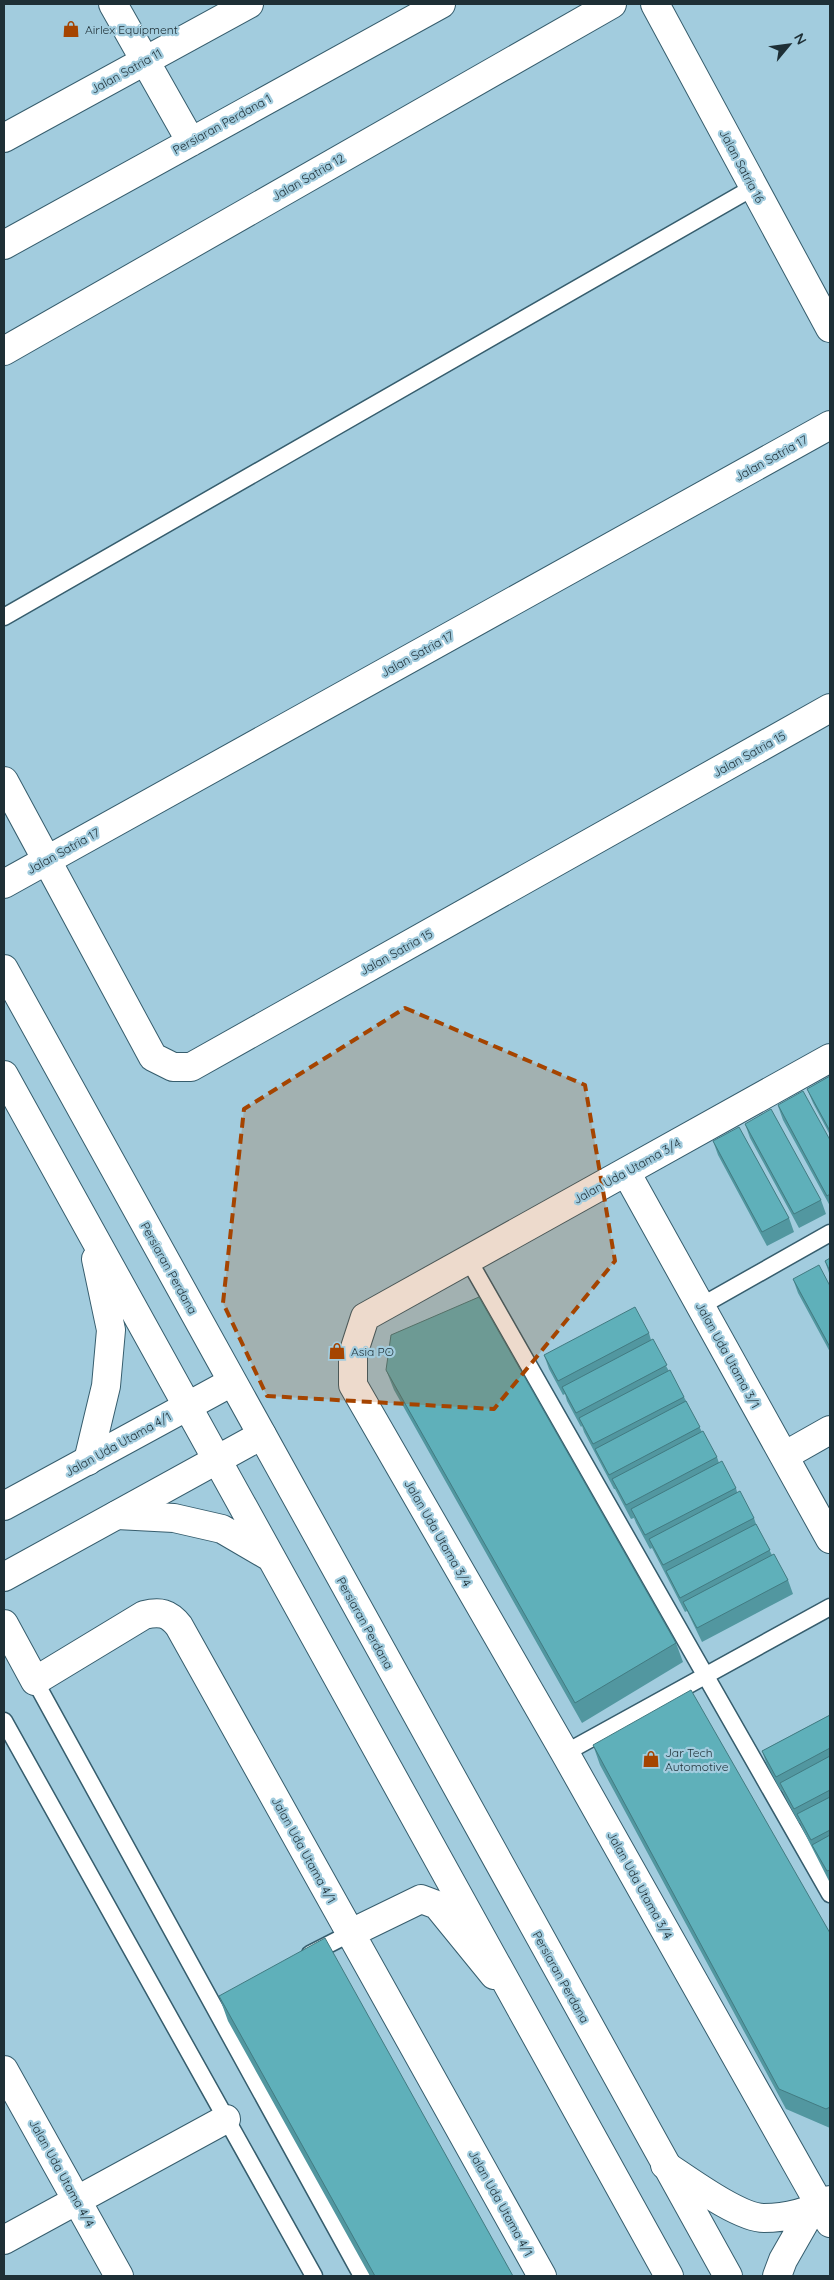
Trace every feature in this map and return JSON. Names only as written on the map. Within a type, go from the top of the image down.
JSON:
[{"type":"street","points":[[113,4],[191,142]]},
{"type":"street","name":"Jalan Satria 11","points":[[4,138],[249,4]]},
{"type":"street","name":"Persiaran Perdana 1","points":[[4,246],[440,4]]},
{"type":"street","name":"Jalan Satria 12","points":[[4,351],[612,4]]},
{"type":"street","name":"Jalan Satria 16","points":[[655,4],[830,328]]},
{"type":"street","name":"Jalan Satria 17","points":[[4,884],[830,425]]},
{"type":"street","name":"Jalan Satria 15","points":[[47,860],[153,1057],[173,1067],[191,1067],[830,708]]},
{"type":"street","points":[[4,781],[47,860]]},
{"type":"street","name":"Persiaran Perdana","points":[[4,969],[728,2276]]},
{"type":"street","name":"Jalan Uda Utama 3/4","points":[[823,2210],[565,1753],[353,1385],[353,1354],[365,1317],[830,1058]]},
{"type":"street","points":[[4,1075],[668,2276]]},
{"type":"street","name":"Jalan Uda Utama 3/1","points":[[626,1172],[830,1539]]},
{"type":"street","points":[[88,1460],[106,1386],[111,1330],[91,1233]]},
{"type":"street","name":"Jalan Uda Utama 4/1","points":[[4,1506],[232,1382]]},
{"type":"street","points":[[784,1456],[830,1430]]},
{"type":"street","points":[[4,1577],[262,1435]]},
{"type":"street","points":[[117,1515],[174,1518],[222,1529],[270,1556]]},
{"type":"street","name":"Jalan Uda Utama 4/1","points":[[35,1681],[144,1615],[164,1613],[173,1618],[542,2276]]},
{"type":"street","points":[[4,1624],[35,1681]]},
{"type":"street","points":[[350,1933],[421,1899],[437,1905],[517,2003]]},
{"type":"street","name":"Jalan Uda Utama 4/4","points":[[4,2070],[119,2276]]},
{"type":"street","points":[[4,2240],[226,2119]]},
{"type":"street","points":[[665,2165],[741,2212],[763,2218],[823,2210]]},
{"type":"street","points":[[777,2276],[783,2260],[823,2210]]},
{"type":"lane","points":[[4,617],[754,187]]},
{"type":"lane","points":[[701,1306],[830,1232]]},
{"type":"lane","points":[[468,1260],[830,1894]]},
{"type":"lane","points":[[565,1753],[830,1606]]},
{"type":"lane","points":[[35,1681],[362,2276]]},
{"type":"lane","points":[[4,1721],[314,2276]]},
{"type":"lane","points":[[299,1960],[350,1933]]},
{"type":"lane","points":[[214,2006],[231,1997]]},
{"type":"highlighted area","points":[[405,1008],[585,1085],[615,1261],[494,1409],[267,1396],[223,1303],[244,1109]]},
{"type":"building","points":[[830,1076],[830,1131],[807,1089]]},
{"type":"building","points":[[803,1091],[830,1140],[830,1194],[827,1196],[778,1105]]},
{"type":"building","points":[[771,1109],[821,1200],[794,1214],[745,1124]]},
{"type":"building","points":[[739,1127],[789,1218],[762,1232],[713,1141]]},
{"type":"building","points":[[830,1258],[830,1271],[825,1261]]},
{"type":"building","points":[[819,1265],[830,1286],[830,1347],[793,1279]]},
{"type":"building","points":[[479,1297],[676,1643],[575,1703],[386,1370],[391,1335]]},
{"type":"building","points":[[635,1307],[649,1333],[558,1381],[544,1355]]},
{"type":"building","points":[[653,1339],[667,1365],[576,1413],[562,1387]]},
{"type":"building","points":[[670,1370],[684,1397],[593,1444],[579,1418]]},
{"type":"building","points":[[686,1401],[700,1427],[609,1475],[595,1449]]},
{"type":"building","points":[[703,1431],[717,1457],[626,1505],[612,1479]]},
{"type":"building","points":[[722,1461],[736,1488],[645,1535],[631,1509]]},
{"type":"building","points":[[740,1491],[754,1518],[663,1565],[649,1539]]},
{"type":"building","points":[[756,1524],[770,1550],[680,1598],[666,1571]]},
{"type":"building","points":[[774,1554],[788,1580],[697,1628],[683,1602]]},
{"type":"building","points":[[691,1690],[830,1933],[830,2107],[826,2109],[779,2089],[593,1745]]},
{"type":"building","points":[[830,1715],[830,1748],[776,1777],[762,1751]]},
{"type":"building","points":[[830,1756],[830,1790],[794,1809],[780,1783]]},
{"type":"building","points":[[830,1797],[830,1830],[811,1840],[797,1814]]},
{"type":"building","points":[[830,1835],[830,1870],[827,1871],[812,1845]]},
{"type":"building","points":[[325,1938],[513,2276],[375,2276],[219,1996]]},
{"type":"place","name":"Airlex Equipment","points":[[71,29]]},
{"type":"place","name":"Asia PO","points":[[337,1351]]},
{"type":"place","name":"Jar Tech Automotive","points":[[651,1759]]}]
